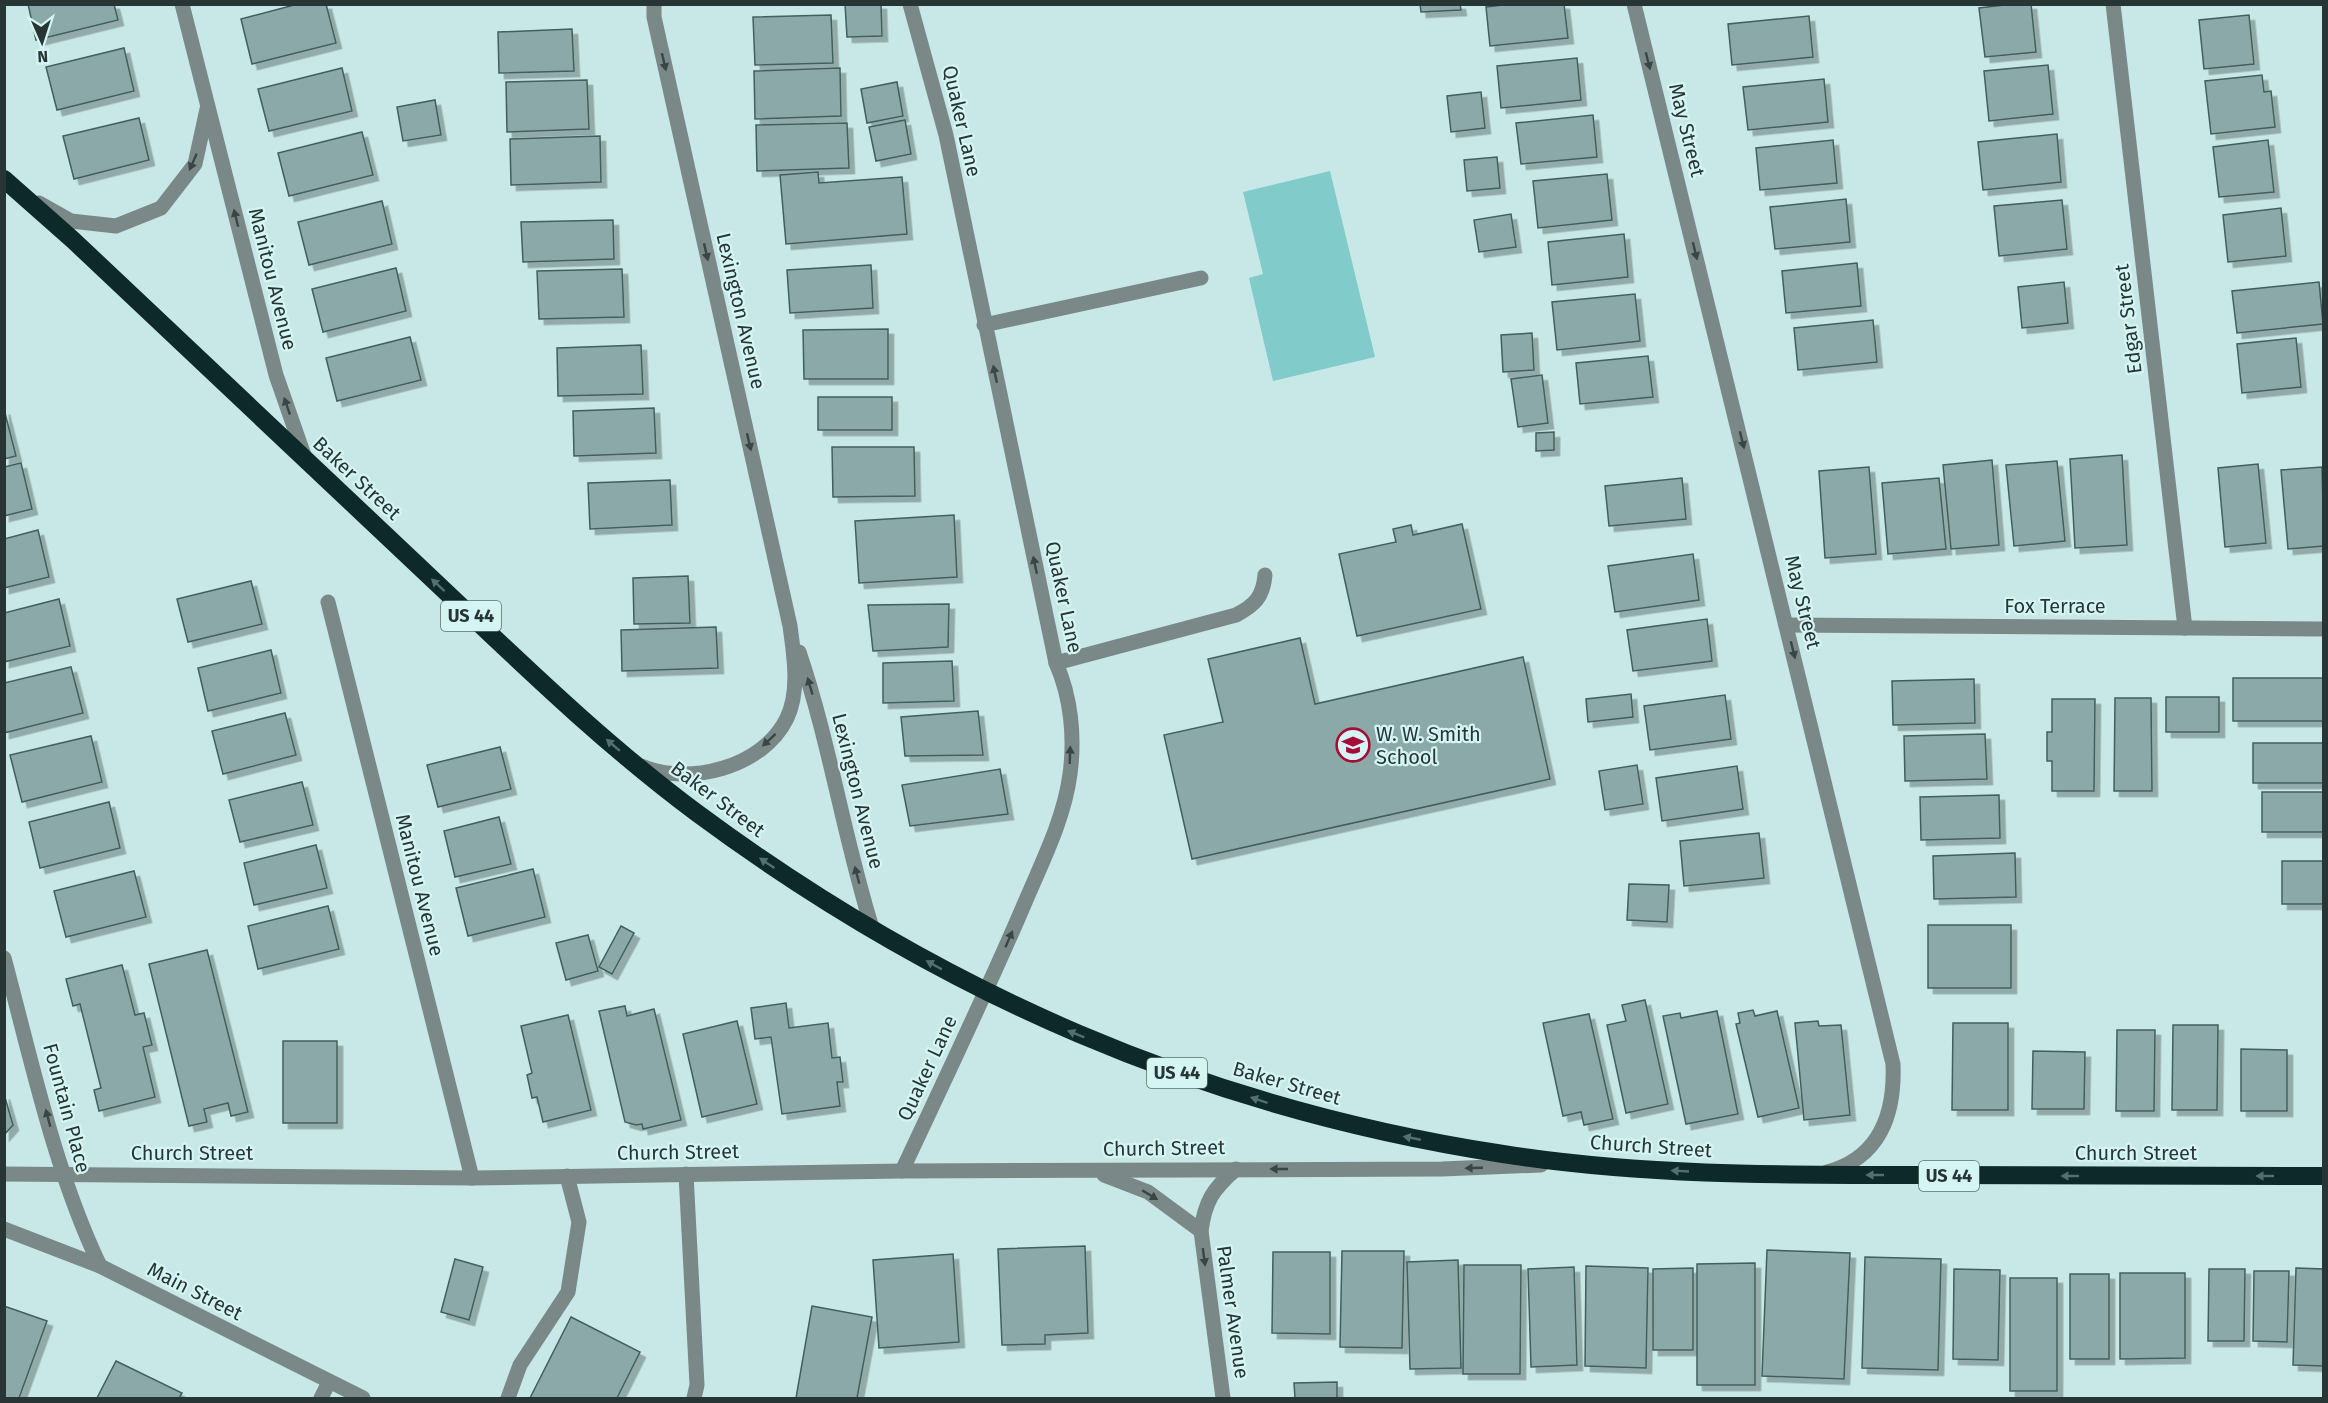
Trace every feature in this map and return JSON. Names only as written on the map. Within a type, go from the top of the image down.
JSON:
[{"type":"highway","name":"Baker Street","points":[[4,179],[542,683],[633,763],[752,852],[873,932],[986,992],[1103,1045],[1263,1102],[1430,1142],[1574,1163]]},
{"type":"highway","name":"Church Street","points":[[1574,1163],[1641,1169],[1816,1175],[2324,1176]]},
{"type":"street","name":"Manitou Avenue","points":[[182,4],[276,375],[306,461]]},
{"type":"street","name":"Lexington Avenue","points":[[654,4],[654,17],[790,627],[820,722],[873,932]]},
{"type":"street","name":"May Street","points":[[1634,4],[1893,1064],[1894,1089],[1889,1114],[1881,1131],[1864,1154],[1841,1168],[1816,1175]]},
{"type":"street","name":"Edgar Street","points":[[2113,4],[2184,628]]},
{"type":"street","name":"Quaker Lane","points":[[902,1171],[986,992],[1056,829],[1070,775],[1071,721],[1064,679],[1056,663],[946,135],[910,6]]},
{"type":"street","name":"Manitou Avenue","points":[[21,193],[71,221],[116,226],[161,208],[195,164],[208,106]]},
{"type":"street","points":[[984,325],[1201,278]]},
{"type":"street","points":[[1056,663],[1236,615],[1253,605],[1264,591],[1266,575]]},
{"type":"street","name":"Manitou Avenue","points":[[328,602],[472,1178]]},
{"type":"street","name":"Fox Terrace","points":[[1787,624],[2324,629]]},
{"type":"street","name":"Lexington Avenue","points":[[633,763],[653,771],[675,775],[719,770],[773,738],[787,718],[794,696],[795,670],[790,627]]},
{"type":"street","name":"Fountain Place","points":[[4,958],[63,1174],[78,1219],[100,1266]]},
{"type":"street","name":"Church Street","points":[[4,1174],[472,1178],[902,1171],[1442,1169],[1574,1163]]},
{"type":"street","name":"Palmer Avenue","points":[[1223,1398],[1201,1231],[1204,1208],[1218,1185],[1236,1169]]},
{"type":"street","name":"Palmer Avenue","points":[[1096,1172],[1148,1192],[1201,1231]]},
{"type":"street","points":[[686,1174],[698,1386],[694,1398]]},
{"type":"street","points":[[508,1398],[520,1365],[568,1292],[579,1222],[567,1176]]},
{"type":"street","name":"Main Street","points":[[4,1229],[100,1266],[363,1398]]},
{"type":"street","points":[[321,1398],[330,1382]]},
{"type":"shaded area","points":[[1330,171],[1375,357],[1273,381],[1249,278],[1263,274],[1243,192]]},
{"type":"building","points":[[28,4],[114,4],[118,20],[36,40]]},
{"type":"building","points":[[298,4],[326,4],[336,43],[252,64],[241,19]]},
{"type":"building","points":[[845,4],[881,4],[882,36],[847,37]]},
{"type":"building","points":[[1420,4],[1460,4],[1461,10],[1421,12]]},
{"type":"building","points":[[1511,4],[1564,4],[1568,38],[1490,46],[1486,7]]},
{"type":"building","points":[[2031,4],[2036,52],[1985,57],[1979,8]]},
{"type":"building","points":[[831,15],[833,63],[755,65],[753,17]]},
{"type":"building","points":[[2249,15],[2254,64],[2204,69],[2199,20]]},
{"type":"building","points":[[1809,16],[1813,57],[1732,65],[1728,24]]},
{"type":"building","points":[[572,29],[574,71],[499,73],[498,32]]},
{"type":"building","points":[[124,48],[134,91],[57,110],[46,67]]},
{"type":"building","points":[[1577,58],[1581,100],[1501,108],[1497,66]]},
{"type":"building","points":[[2048,65],[2053,114],[1989,121],[1984,71]]},
{"type":"building","points":[[342,68],[352,111],[269,131],[258,89]]},
{"type":"building","points":[[840,68],[841,116],[755,119],[754,71]]},
{"type":"building","points":[[2262,75],[2264,92],[2271,91],[2275,127],[2211,134],[2205,81]]},
{"type":"building","points":[[1824,79],[1828,122],[1748,130],[1743,87]]},
{"type":"building","points":[[587,80],[589,129],[507,132],[506,82]]},
{"type":"building","points":[[897,82],[903,116],[867,123],[861,89]]},
{"type":"building","points":[[1481,92],[1485,128],[1451,132],[1447,96]]},
{"type":"building","points":[[435,100],[441,135],[403,141],[397,107]]},
{"type":"building","points":[[1593,115],[1597,157],[1521,164],[1516,123]]},
{"type":"building","points":[[139,118],[149,160],[74,179],[63,136]]},
{"type":"building","points":[[905,120],[911,154],[876,161],[869,127]]},
{"type":"building","points":[[847,123],[849,168],[757,171],[756,125]]},
{"type":"building","points":[[362,132],[373,175],[289,196],[278,153]]},
{"type":"building","points":[[2057,134],[2061,182],[1983,190],[1978,142]]},
{"type":"building","points":[[600,136],[601,182],[511,185],[510,139]]},
{"type":"building","points":[[1833,140],[1837,183],[1760,190],[1756,148]]},
{"type":"building","points":[[2268,140],[2274,192],[2219,197],[2213,147]]},
{"type":"building","points":[[1497,157],[1500,188],[1467,191],[1464,160]]},
{"type":"building","points":[[818,172],[819,183],[902,177],[907,234],[786,244],[780,175]]},
{"type":"building","points":[[1607,174],[1612,220],[1538,228],[1533,181]]},
{"type":"building","points":[[1846,199],[1850,242],[1775,249],[1770,207]]},
{"type":"building","points":[[2062,200],[2067,249],[1999,256],[1994,206]]},
{"type":"building","points":[[382,201],[392,244],[309,265],[298,222]]},
{"type":"building","points":[[2281,208],[2286,256],[2228,262],[2223,215]]},
{"type":"building","points":[[1511,214],[1516,247],[1479,252],[1474,220]]},
{"type":"building","points":[[613,220],[614,259],[523,262],[521,222]]},
{"type":"building","points":[[1624,234],[1628,277],[1552,285],[1548,242]]},
{"type":"building","points":[[1857,263],[1861,306],[1786,313],[1782,271]]},
{"type":"building","points":[[871,265],[873,308],[790,313],[787,270]]},
{"type":"building","points":[[396,268],[406,311],[323,332],[312,289]]},
{"type":"building","points":[[622,269],[624,317],[539,319],[537,271]]},
{"type":"building","points":[[2064,282],[2068,323],[2022,328],[2018,287]]},
{"type":"building","points":[[2319,282],[2323,324],[2237,333],[2232,291]]},
{"type":"building","points":[[1635,294],[1640,341],[1557,350],[1552,302]]},
{"type":"building","points":[[1873,320],[1877,362],[1798,370],[1794,328]]},
{"type":"building","points":[[888,329],[888,379],[804,379],[803,330]]},
{"type":"building","points":[[1532,333],[1534,370],[1503,372],[1501,335]]},
{"type":"building","points":[[410,337],[421,380],[337,401],[326,358]]},
{"type":"building","points":[[2296,338],[2301,387],[2242,393],[2237,344]]},
{"type":"building","points":[[641,345],[643,394],[558,396],[557,348]]},
{"type":"building","points":[[1648,356],[1653,397],[1580,404],[1576,363]]},
{"type":"building","points":[[1542,375],[1548,423],[1518,427],[1511,379]]},
{"type":"building","points":[[818,397],[892,397],[892,430],[818,430]]},
{"type":"building","points":[[654,408],[656,453],[574,456],[573,411]]},
{"type":"building","points":[[4,409],[16,456],[4,459]]},
{"type":"building","points":[[1554,432],[1554,450],[1536,451],[1536,433]]},
{"type":"building","points":[[832,447],[914,447],[915,496],[833,497]]},
{"type":"building","points":[[2122,455],[2127,545],[2075,548],[2070,459]]},
{"type":"building","points":[[1992,460],[1999,545],[1951,549],[1943,465]]},
{"type":"building","points":[[2057,461],[2065,541],[2014,546],[2006,465]]},
{"type":"building","points":[[21,463],[32,509],[4,516],[4,467]]},
{"type":"building","points":[[2258,464],[2266,543],[2225,547],[2218,468]]},
{"type":"building","points":[[1869,467],[1876,554],[1825,558],[1819,471]]},
{"type":"building","points":[[2322,467],[2324,546],[2288,549],[2281,470]]},
{"type":"building","points":[[1682,478],[1686,519],[1609,526],[1605,486]]},
{"type":"building","points":[[1939,478],[1946,549],[1888,554],[1882,483]]},
{"type":"building","points":[[670,480],[672,525],[590,529],[588,483]]},
{"type":"building","points":[[954,515],[957,577],[859,583],[855,521]]},
{"type":"building","points":[[1462,524],[1481,609],[1357,636],[1339,554],[1396,542],[1393,529],[1411,525],[1413,535]]},
{"type":"building","points":[[38,530],[49,577],[4,588],[4,539]]},
{"type":"building","points":[[1693,554],[1699,600],[1615,612],[1608,566]]},
{"type":"building","points":[[688,576],[690,623],[634,624],[633,578]]},
{"type":"building","points":[[251,581],[262,624],[188,642],[177,599]]},
{"type":"building","points":[[59,599],[70,646],[4,662],[4,613]]},
{"type":"building","points":[[949,604],[948,647],[873,651],[868,605]]},
{"type":"building","points":[[1707,619],[1712,661],[1633,671],[1627,630]]},
{"type":"building","points":[[716,627],[718,668],[622,671],[621,630]]},
{"type":"building","points":[[1300,638],[1315,704],[1523,657],[1550,779],[1192,859],[1164,735],[1223,722],[1208,659]]},
{"type":"building","points":[[271,650],[281,693],[208,711],[198,668]]},
{"type":"building","points":[[952,661],[954,701],[883,703],[883,663]]},
{"type":"building","points":[[71,667],[83,713],[4,733],[4,683]]},
{"type":"building","points":[[2233,678],[2324,678],[2324,721],[2233,721]]},
{"type":"building","points":[[1974,679],[1975,723],[1893,725],[1892,681]]},
{"type":"building","points":[[1631,694],[1633,717],[1588,722],[1586,699]]},
{"type":"building","points":[[1725,695],[1731,739],[1650,750],[1644,706]]},
{"type":"building","points":[[2166,697],[2219,697],[2219,732],[2166,732]]},
{"type":"building","points":[[2115,698],[2151,698],[2152,791],[2114,791]]},
{"type":"building","points":[[2052,699],[2095,699],[2094,791],[2052,791],[2052,761],[2047,761],[2047,732],[2052,732]]},
{"type":"building","points":[[978,711],[983,755],[905,756],[901,717]]},
{"type":"building","points":[[285,713],[296,755],[223,774],[212,731]]},
{"type":"building","points":[[1985,734],[1987,779],[1905,781],[1904,736]]},
{"type":"building","points":[[91,736],[102,782],[22,802],[10,755]]},
{"type":"building","points":[[2253,743],[2324,743],[2324,783],[2253,783]]},
{"type":"building","points":[[500,747],[511,789],[438,807],[427,765]]},
{"type":"building","points":[[1637,765],[1643,804],[1605,810],[1599,771]]},
{"type":"building","points":[[1737,766],[1743,809],[1662,821],[1656,778]]},
{"type":"building","points":[[1000,769],[1008,814],[910,826],[902,785]]},
{"type":"building","points":[[302,782],[313,825],[240,842],[229,800]]},
{"type":"building","points":[[2262,792],[2324,792],[2324,832],[2262,832]]},
{"type":"building","points":[[1999,795],[2000,838],[1921,840],[1920,797]]},
{"type":"building","points":[[109,802],[120,848],[40,868],[29,822]]},
{"type":"building","points":[[499,817],[511,864],[455,877],[444,831]]},
{"type":"building","points":[[1759,833],[1764,878],[1684,886],[1680,841]]},
{"type":"building","points":[[316,845],[327,888],[254,905],[244,863]]},
{"type":"building","points":[[2015,853],[2016,897],[1934,899],[1933,856]]},
{"type":"building","points":[[2282,861],[2324,861],[2324,904],[2282,904]]},
{"type":"building","points":[[533,869],[545,917],[468,936],[456,888]]},
{"type":"building","points":[[134,871],[146,917],[66,937],[54,891]]},
{"type":"building","points":[[1629,884],[1669,885],[1667,922],[1627,920]]},
{"type":"building","points":[[328,906],[339,949],[258,969],[248,926]]},
{"type":"building","points":[[1928,925],[2011,925],[2011,988],[1928,988]]},
{"type":"building","points":[[621,926],[634,933],[612,974],[599,967]]},
{"type":"building","points":[[588,935],[598,971],[566,980],[556,943]]},
{"type":"building","points":[[207,950],[248,1112],[231,1116],[228,1103],[204,1109],[207,1122],[189,1126],[149,964]]},
{"type":"building","points":[[122,965],[135,1015],[144,1013],[152,1045],[143,1047],[155,1097],[99,1111],[94,1090],[101,1088],[80,1004],[73,1006],[66,979]]},
{"type":"building","points":[[1645,1000],[1668,1104],[1626,1113],[1607,1025],[1626,1021],[1622,1005]]},
{"type":"building","points":[[786,1003],[789,1028],[828,1023],[832,1058],[840,1057],[843,1082],[837,1082],[840,1106],[782,1114],[771,1037],[755,1039],[751,1008]]},
{"type":"building","points":[[625,1006],[627,1016],[654,1009],[681,1120],[643,1129],[642,1124],[625,1122],[599,1011]]},
{"type":"building","points":[[1753,1010],[1755,1016],[1777,1011],[1799,1108],[1758,1117],[1736,1024],[1740,1023],[1738,1013]]},
{"type":"building","points":[[1717,1011],[1738,1114],[1686,1124],[1663,1016],[1680,1013],[1681,1018]]},
{"type":"building","points":[[1589,1014],[1613,1119],[1584,1125],[1581,1112],[1563,1116],[1543,1023]]},
{"type":"building","points":[[568,1015],[591,1110],[543,1122],[537,1097],[532,1098],[527,1075],[532,1073],[521,1026]]},
{"type":"building","points":[[737,1021],[757,1104],[702,1117],[683,1034]]},
{"type":"building","points":[[1818,1021],[1819,1026],[1841,1025],[1850,1115],[1804,1120],[1795,1023]]},
{"type":"building","points":[[1953,1023],[2008,1023],[2008,1110],[1952,1110]]},
{"type":"building","points":[[2173,1025],[2218,1025],[2217,1110],[2172,1110]]},
{"type":"building","points":[[2117,1030],[2155,1030],[2154,1111],[2116,1111]]},
{"type":"building","points":[[283,1041],[337,1041],[337,1123],[283,1123]]},
{"type":"building","points":[[2241,1049],[2287,1050],[2287,1111],[2241,1111]]},
{"type":"building","points":[[2033,1051],[2085,1052],[2084,1109],[2032,1109]]},
{"type":"building","points":[[4,1094],[13,1125],[4,1135]]},
{"type":"building","points":[[1085,1246],[1088,1333],[1045,1335],[1045,1344],[1002,1345],[998,1249]]},
{"type":"building","points":[[1767,1250],[1850,1253],[1844,1379],[1762,1376]]},
{"type":"building","points":[[1342,1251],[1404,1251],[1402,1348],[1340,1347]]},
{"type":"building","points":[[1273,1252],[1330,1252],[1330,1334],[1272,1333]]},
{"type":"building","points":[[953,1254],[959,1342],[879,1348],[873,1260]]},
{"type":"building","points":[[1865,1257],[1941,1259],[1938,1370],[1862,1368]]},
{"type":"building","points":[[455,1259],[483,1267],[469,1320],[441,1312]]},
{"type":"building","points":[[1458,1260],[1461,1368],[1410,1369],[1407,1262]]},
{"type":"building","points":[[1755,1263],[1755,1385],[1697,1385],[1697,1264]]},
{"type":"building","points":[[1464,1265],[1521,1265],[1520,1374],[1463,1374]]},
{"type":"building","points":[[1586,1266],[1648,1268],[1646,1368],[1585,1366]]},
{"type":"building","points":[[1574,1267],[1577,1365],[1531,1367],[1528,1269]]},
{"type":"building","points":[[1693,1268],[1693,1350],[1653,1350],[1653,1269]]},
{"type":"building","points":[[2296,1268],[2324,1269],[2324,1366],[2293,1365]]},
{"type":"building","points":[[1954,1269],[2000,1270],[1998,1360],[1953,1359]]},
{"type":"building","points":[[2209,1269],[2245,1269],[2244,1341],[2208,1341]]},
{"type":"building","points":[[2254,1271],[2289,1271],[2287,1342],[2253,1341]]},
{"type":"building","points":[[2120,1273],[2185,1273],[2185,1358],[2120,1359]]},
{"type":"building","points":[[2070,1274],[2109,1274],[2109,1359],[2070,1359]]},
{"type":"building","points":[[2010,1278],[2057,1278],[2057,1391],[2010,1391]]},
{"type":"building","points":[[4,1306],[47,1321],[19,1398],[4,1398]]},
{"type":"building","points":[[812,1306],[872,1317],[857,1398],[796,1398]]},
{"type":"building","points":[[571,1317],[640,1352],[617,1398],[530,1398]]},
{"type":"building","points":[[116,1361],[182,1393],[179,1398],[97,1398]]},
{"type":"building","points":[[1337,1382],[1337,1398],[1295,1398],[1294,1383]]},
{"type":"place","name":"W. W. Smith School","points":[[1353,745]]}]
